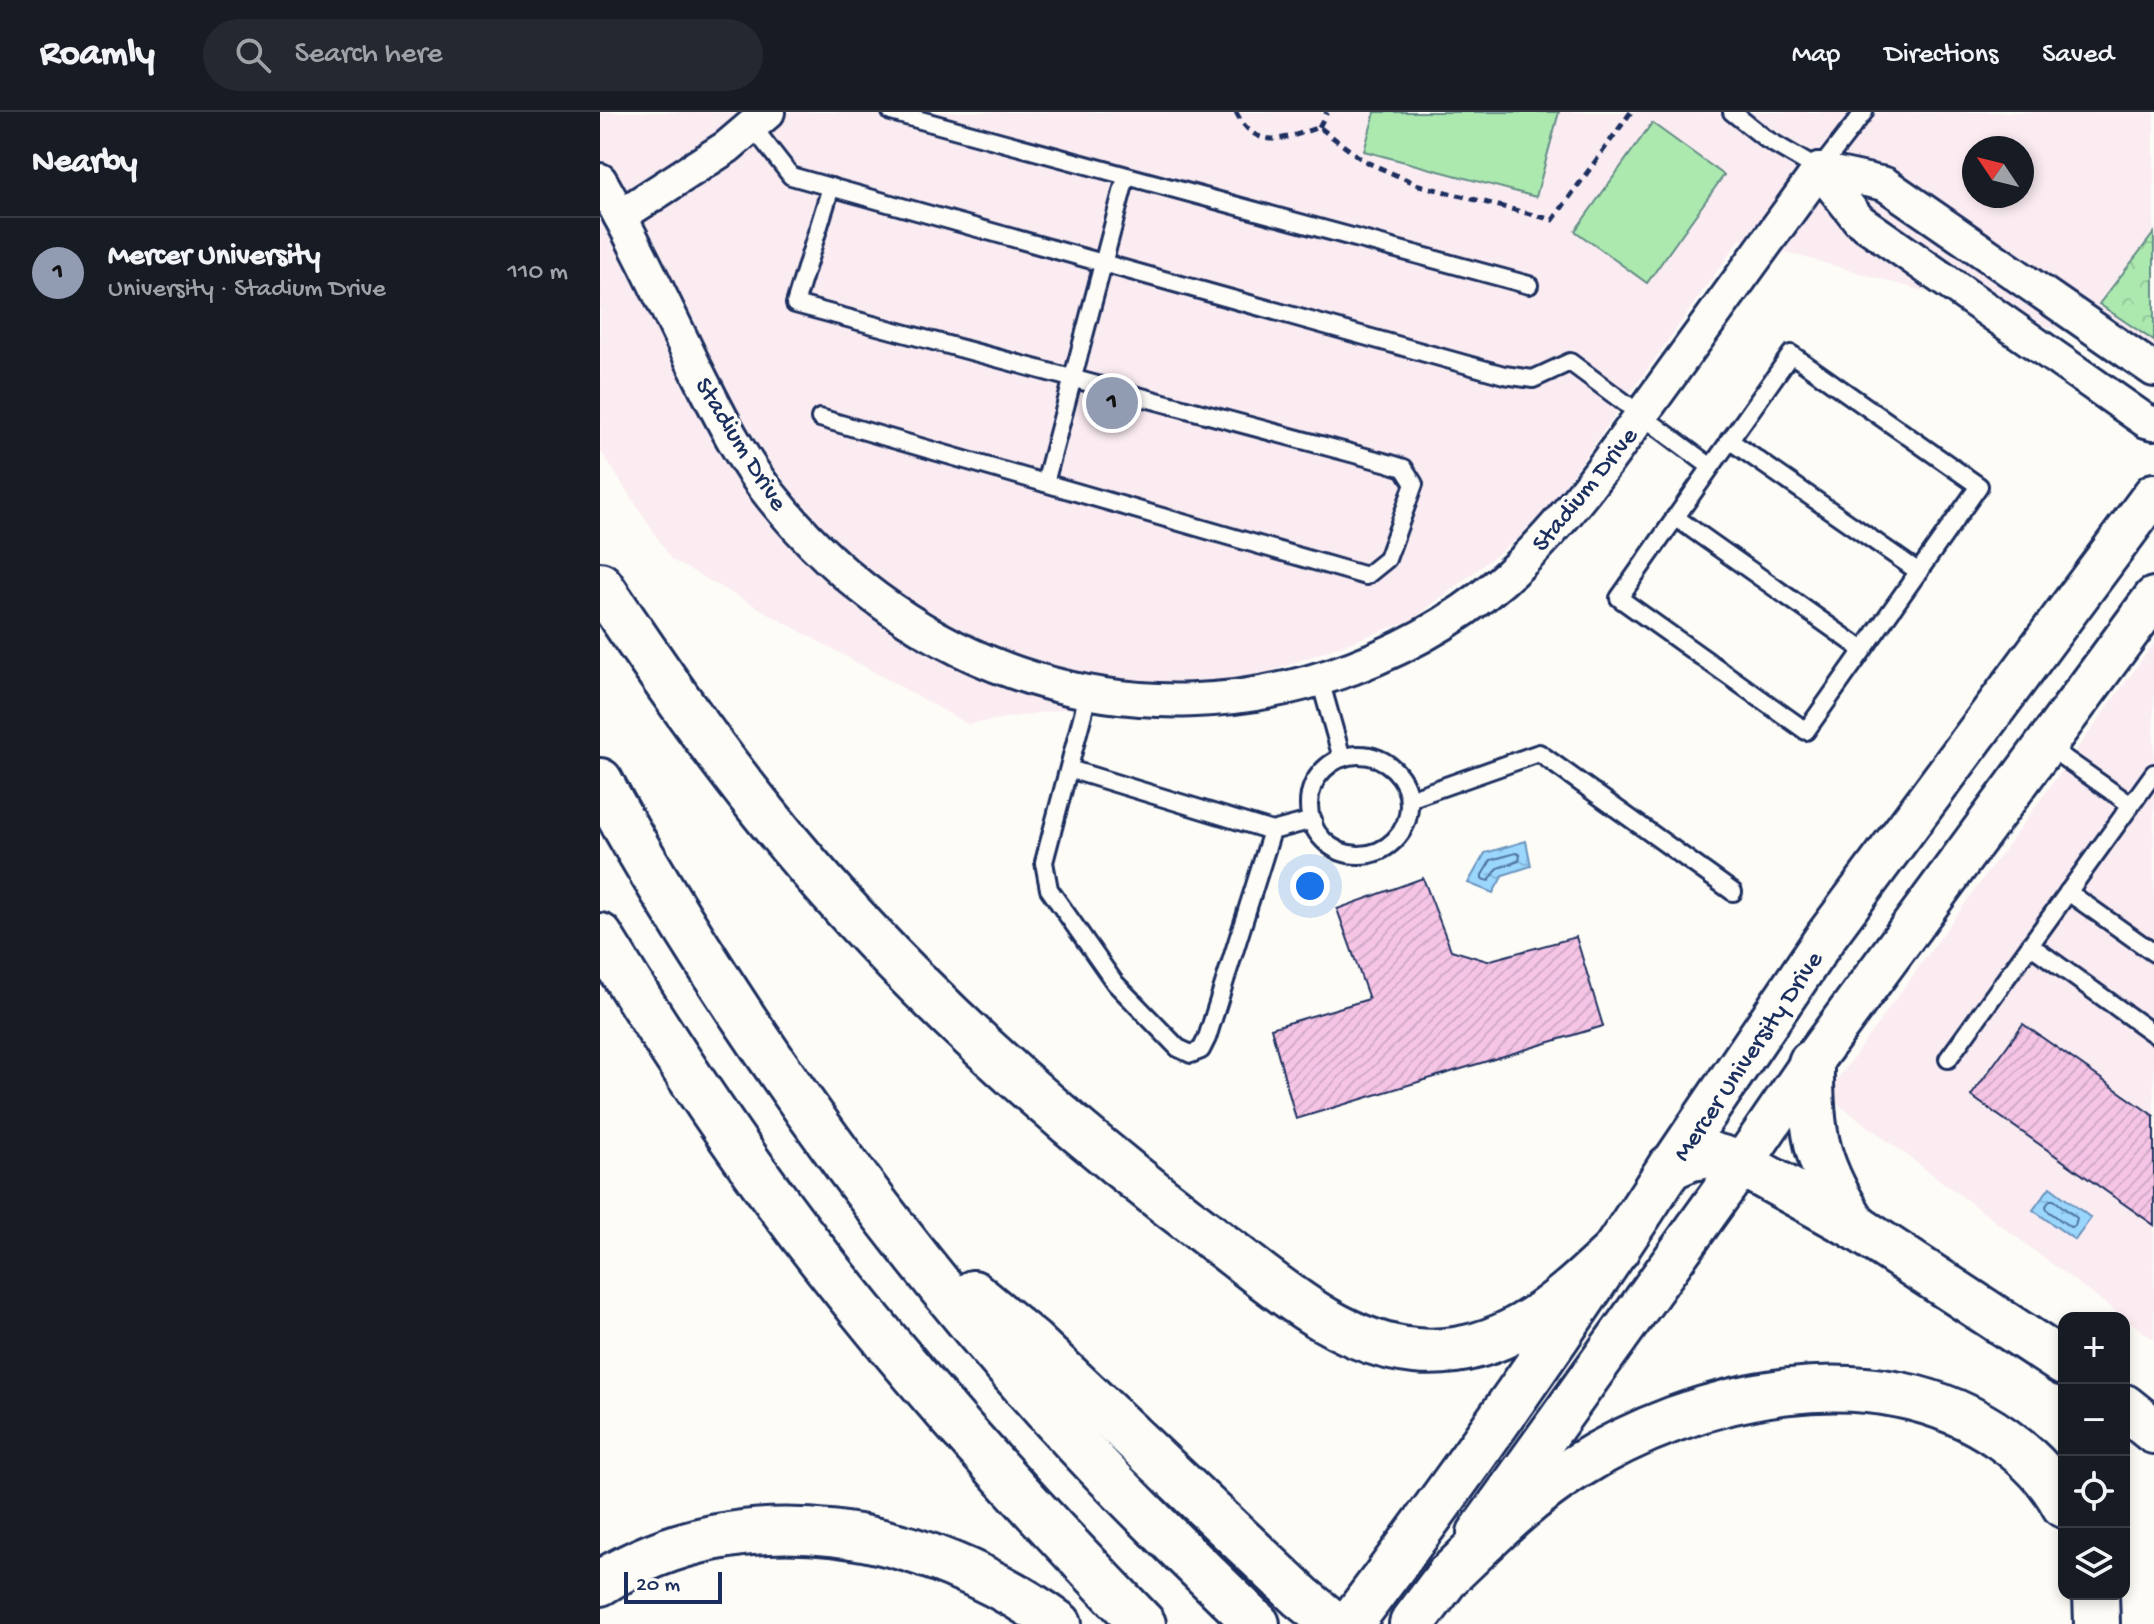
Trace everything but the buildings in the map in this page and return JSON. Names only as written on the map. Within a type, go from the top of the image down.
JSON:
[{"type":"main road","points":[[600,585],[705,737],[763,811],[855,918],[959,1025],[1062,1119],[1139,1183],[1320,1316],[1353,1335],[1385,1346],[1418,1351],[1454,1350],[1493,1341],[1527,1324],[1565,1297],[1617,1249]]},
{"type":"main road","points":[[600,781],[637,848],[713,971],[820,1130],[900,1236],[986,1341],[1077,1444],[1257,1624]]},
{"type":"main road","points":[[600,936],[675,1057],[798,1229],[887,1341],[1038,1515],[1143,1624]]},
{"type":"main road","points":[[1811,1063],[1810,1096],[1819,1160],[1834,1194],[1856,1227]]},
{"type":"main road","points":[[1670,1167],[1691,1158],[1711,1155],[1742,1164],[1856,1227],[2058,1359]]},
{"type":"main road","name":"Mercer University Drive","points":[[1350,1624],[1413,1540],[1617,1249],[1670,1167]]},
{"type":"main road","points":[[900,1236],[1032,1342],[1334,1624]]},
{"type":"main road","points":[[1412,1624],[1448,1576],[1508,1520],[1571,1470],[1637,1434],[1692,1411],[1760,1394],[1816,1389],[1917,1396],[1976,1419],[2020,1451],[2058,1493]]},
{"type":"main road","points":[[2130,1412],[2154,1431]]},
{"type":"main road","points":[[600,1583],[652,1554],[697,1541],[738,1533],[835,1533],[924,1552],[1021,1597],[1059,1624]]},
{"type":"main road","points":[[2096,1600],[2097,1624]]},
{"type":"street","points":[[620,216],[727,147],[760,119]]},
{"type":"street","points":[[1819,170],[1885,184],[2154,370]]},
{"type":"street","points":[[1819,170],[1859,220],[2146,421],[2154,423]]},
{"type":"street","name":"Stadium Drive","points":[[600,180],[734,439],[767,491],[805,537],[863,591],[950,646],[992,665],[1045,683],[1115,697],[1175,701],[1273,692],[1320,680],[1374,660],[1423,636],[1516,568],[1557,526],[1819,170]]},
{"type":"street","name":"Mercer University Drive","points":[[1670,1167],[1827,935],[2154,494]]},
{"type":"street","points":[[1448,1576],[1811,1063],[2154,598]]},
{"type":"lane","points":[[891,112],[1529,285]]},
{"type":"lane","points":[[1732,112],[1766,139],[1819,170],[1864,112]]},
{"type":"lane","points":[[760,119],[791,176],[1504,375],[1533,379],[1570,362],[1711,467]]},
{"type":"lane","points":[[1045,483],[1126,177]]},
{"type":"lane","points":[[820,418],[1366,576],[1387,559],[1414,484],[1404,468],[1388,463],[795,304],[831,187]]},
{"type":"lane","points":[[1791,354],[1979,486],[1806,731],[1619,598],[1711,467],[1791,354]]},
{"type":"lane","points":[[1729,440],[1919,572]]},
{"type":"lane","points":[[1675,517],[1863,650]]},
{"type":"lane","points":[[1320,680],[1342,758]]},
{"type":"lane","points":[[1089,691],[1044,862],[1049,889],[1115,983],[1178,1048],[1191,1054],[1201,1050],[1207,1038],[1272,831]]},
{"type":"lane","points":[[2047,746],[2131,805]]},
{"type":"lane","points":[[1409,799],[1539,753],[1733,892]]},
{"type":"lane","points":[[1355,755],[1372,757],[1388,764],[1404,782],[1409,799],[1407,820],[1400,836],[1374,853],[1357,855],[1341,852],[1327,844],[1316,830],[1309,811],[1316,781],[1327,767],[1355,755]]},
{"type":"lane","points":[[1069,769],[1272,831],[1313,820]]},
{"type":"lane","points":[[1948,1059],[2154,773]]},
{"type":"lane","points":[[2068,892],[2154,953]]},
{"type":"lane","points":[[2030,945],[2154,1034]]},
{"type":"path","points":[[1236,112],[1246,129],[1263,139],[1285,139],[1319,127],[1327,112]]},
{"type":"path","points":[[1319,127],[1364,161],[1419,185],[1553,220],[1631,112]]},
{"type":"shaded area","points":[[600,112],[2154,112],[2154,357],[1740,239],[1539,522],[1412,620],[1244,681],[968,724],[672,560],[600,450]]},
{"type":"shaded area","points":[[2154,643],[2154,1340],[2130,1322],[2130,1312],[2117,1312],[1826,1095]]},
{"type":"green space","points":[[1375,112],[1559,112],[1536,197],[1364,151]]},
{"type":"green space","points":[[1652,123],[1724,175],[1647,283],[1575,231]]},
{"type":"green space","points":[[2154,233],[2154,341],[2099,304]]},
{"type":"water","points":[[1526,841],[1531,866],[1503,875],[1493,893],[1468,883],[1485,853]]},
{"type":"water","points":[[2050,1187],[2091,1218],[2075,1240],[2033,1210]]},
{"type":"place","name":"Mercer University","points":[[1112,403]]}]
